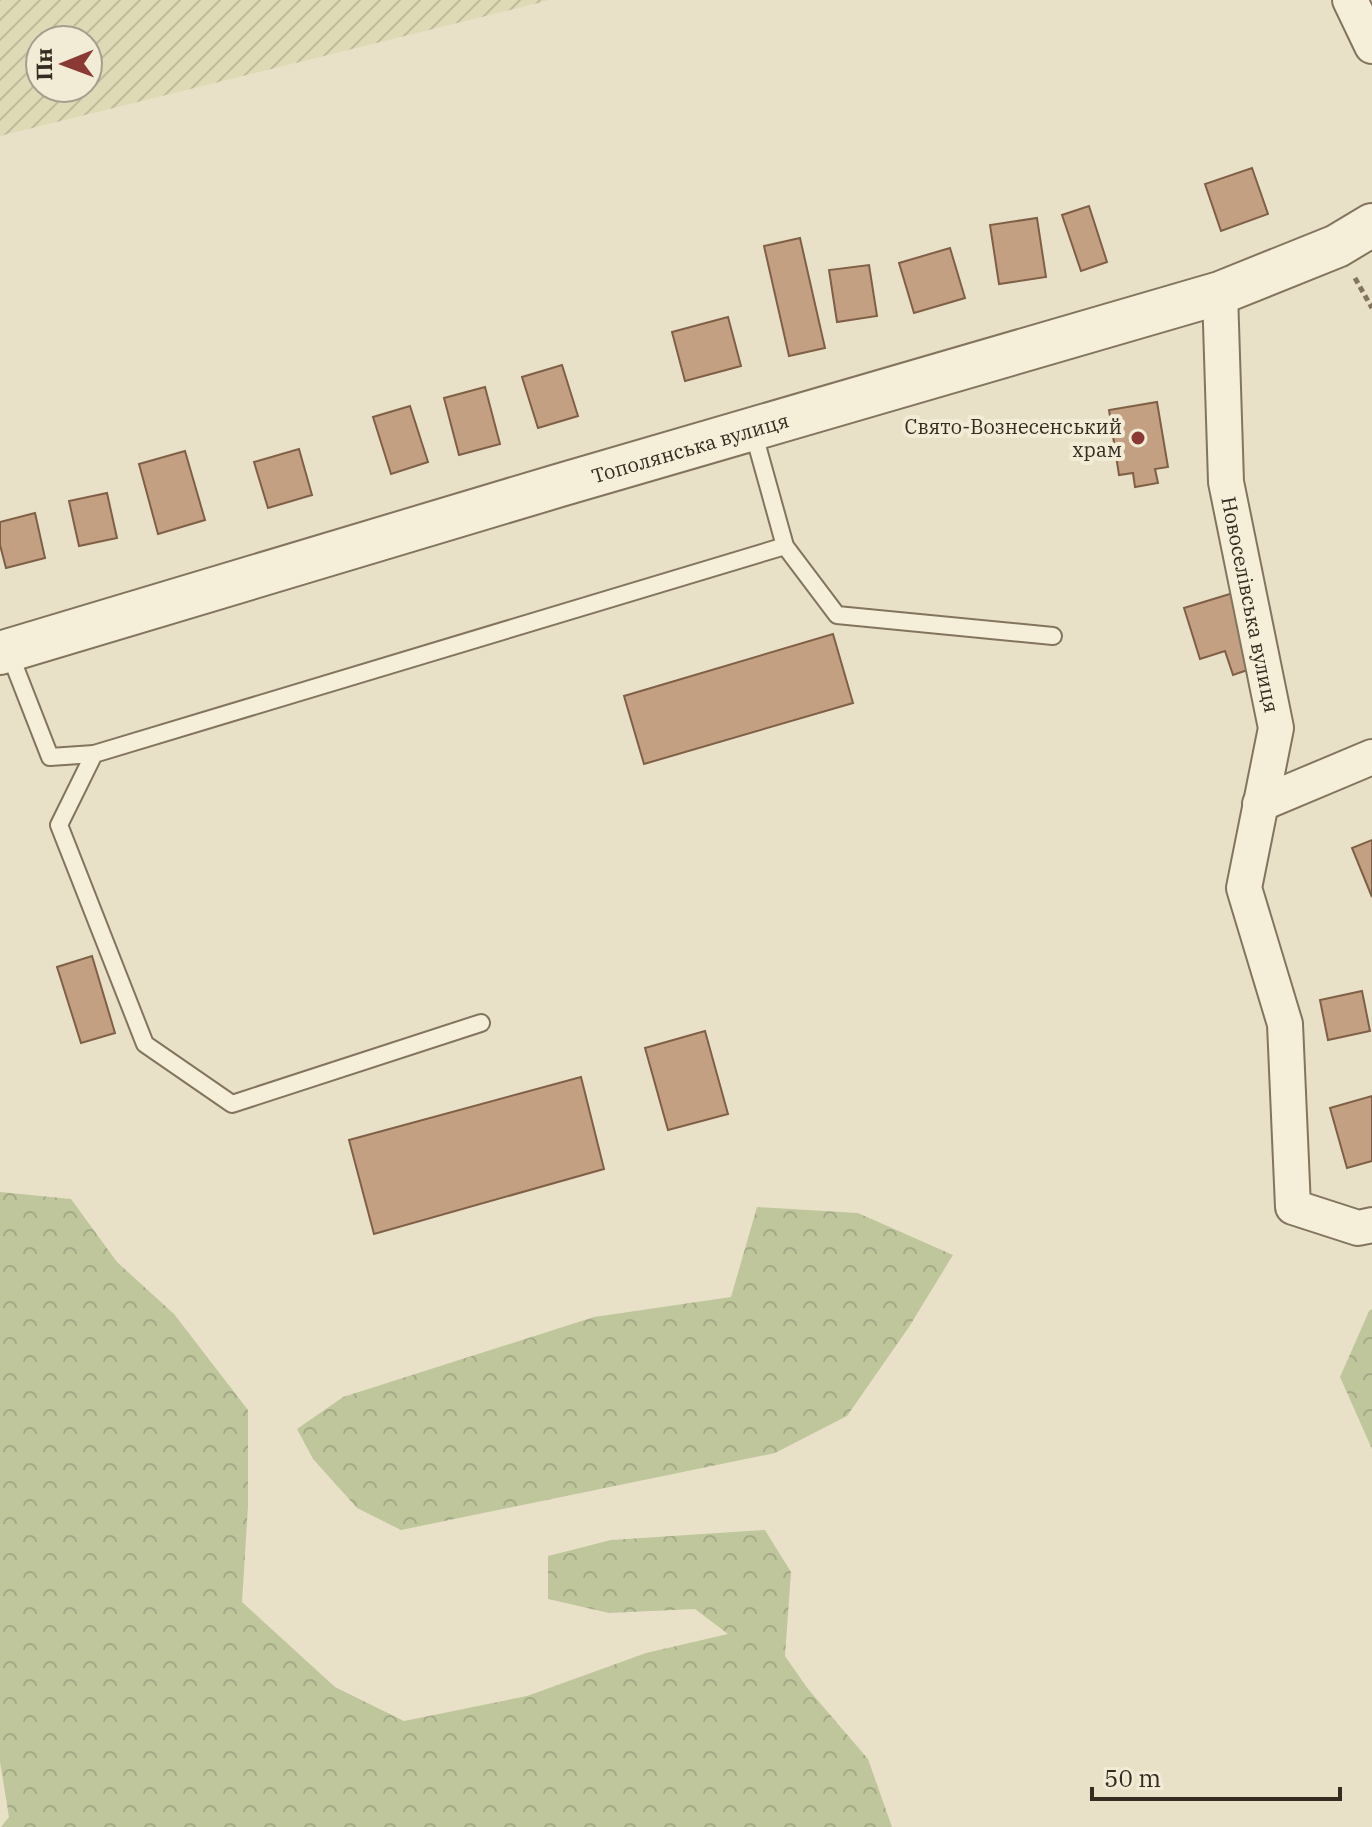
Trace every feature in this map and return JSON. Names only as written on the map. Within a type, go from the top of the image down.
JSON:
[{"type":"street","points":[[1350,0],[1372,46]]},
{"type":"street","name":"Тополянська вулиця","points":[[4,651],[1220,293],[1337,246],[1372,225]]},
{"type":"street","name":"Новоселівська вулиця","points":[[1220,293],[1226,482],[1276,728],[1244,888],[1285,1024],[1293,1207],[1358,1228],[1372,1225]]},
{"type":"street","points":[[1260,804],[1372,757]]},
{"type":"lane","points":[[753,429],[785,546],[837,615],[1053,636]]},
{"type":"lane","points":[[4,651],[50,757],[94,754],[785,546]]},
{"type":"lane","points":[[94,754],[59,825],[145,1044],[232,1104],[481,1023]]},
{"type":"shaded area","points":[[0,0],[550,0],[0,136]]},
{"type":"green space","points":[[0,1192],[71,1199],[117,1262],[174,1314],[248,1410],[248,1506],[242,1602],[335,1687],[404,1721],[527,1696],[646,1653],[728,1634],[695,1609],[609,1613],[548,1599],[548,1556],[611,1540],[765,1530],[791,1572],[785,1656],[808,1689],[868,1759],[892,1827],[1,1827],[9,1817],[0,1762]]},
{"type":"green space","points":[[757,1207],[858,1213],[953,1255],[909,1327],[847,1416],[775,1453],[401,1530],[357,1508],[313,1459],[297,1429],[343,1397],[594,1317],[731,1297]]},
{"type":"green space","points":[[1372,1309],[1372,1449],[1340,1377]]},
{"type":"building","points":[[1252,168],[1268,214],[1221,231],[1205,184]]},
{"type":"building","points":[[1089,206],[1107,262],[1081,271],[1062,215]]},
{"type":"building","points":[[1037,218],[1046,277],[999,284],[990,225]]},
{"type":"building","points":[[800,238],[825,348],[789,356],[764,246]]},
{"type":"building","points":[[950,248],[965,298],[914,313],[899,263]]},
{"type":"building","points":[[869,265],[877,316],[837,322],[829,270]]},
{"type":"building","points":[[728,317],[741,366],[685,381],[672,332]]},
{"type":"building","points":[[562,365],[578,416],[538,428],[522,377]]},
{"type":"building","points":[[485,387],[500,444],[459,455],[444,398]]},
{"type":"building","name":"Свято-Вознесенський храм","points":[[1157,402],[1168,467],[1155,469],[1158,483],[1135,487],[1133,473],[1119,475],[1109,410]]},
{"type":"building","points":[[410,406],[428,462],[391,474],[373,417]]},
{"type":"building","points":[[299,449],[312,495],[268,508],[254,462]]},
{"type":"building","points":[[185,451],[205,520],[158,534],[139,464]]},
{"type":"building","points":[[107,493],[117,538],[79,546],[69,501]]},
{"type":"building","points":[[35,513],[45,558],[6,568],[0,545],[0,522]]},
{"type":"building","points":[[1233,593],[1256,667],[1233,675],[1225,651],[1200,659],[1184,608]]},
{"type":"building","points":[[833,634],[853,703],[644,764],[624,696]]},
{"type":"building","points":[[1372,840],[1372,897],[1352,848]]},
{"type":"building","points":[[92,956],[115,1033],[81,1043],[57,967]]},
{"type":"building","points":[[1362,991],[1370,1031],[1328,1040],[1320,1000]]},
{"type":"building","points":[[705,1031],[728,1114],[668,1130],[645,1048]]},
{"type":"building","points":[[581,1077],[604,1169],[374,1234],[349,1140]]},
{"type":"building","points":[[1372,1096],[1372,1161],[1347,1168],[1330,1108]]},
{"type":"place","name":"Свято-Вознесенський храм","points":[[1138,438]]}]
